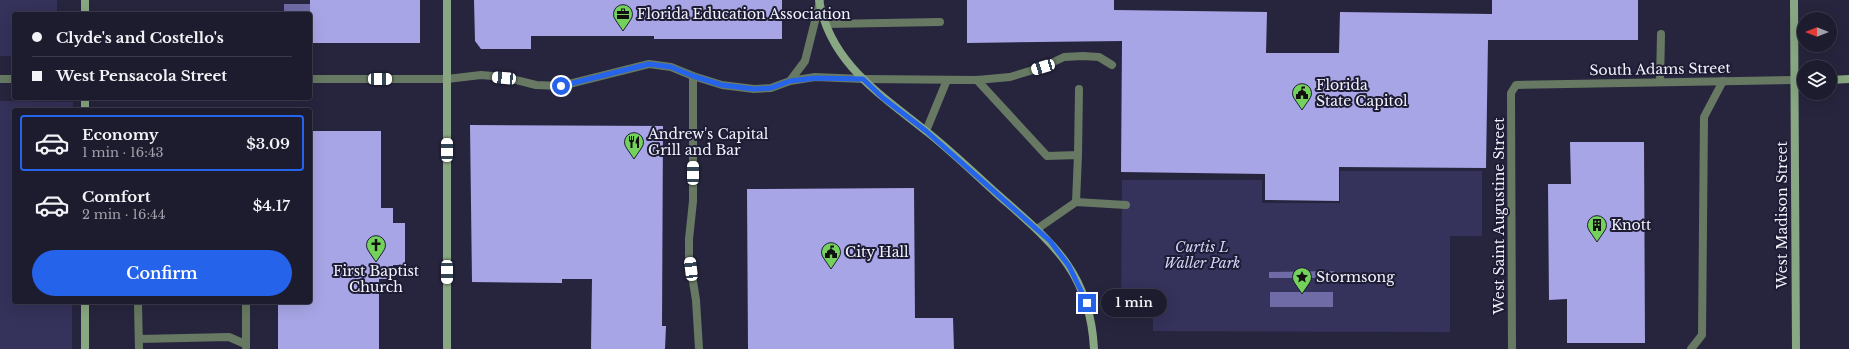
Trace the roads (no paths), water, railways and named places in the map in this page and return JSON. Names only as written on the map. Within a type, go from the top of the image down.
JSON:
[{"type":"main road","points":[[85,0],[85,12]]},
{"type":"main road","points":[[447,0],[447,349]]},
{"type":"main road","name":"West Madison Street","points":[[1794,0],[1796,349]]},
{"type":"main road","points":[[819,1],[832,39],[844,58],[863,79],[883,98],[926,131],[1038,229],[1061,254],[1076,278],[1087,303],[1094,349]]},
{"type":"main road","points":[[1837,80],[1849,80]]},
{"type":"main road","points":[[84,349],[85,304]]},
{"type":"street","points":[[790,81],[805,61],[819,1]]},
{"type":"street","points":[[826,24],[940,22]]},
{"type":"street","points":[[1660,82],[1661,34]]},
{"type":"street","points":[[312,79],[447,79],[481,76],[504,78],[536,85],[561,86],[649,64],[671,67],[722,85],[754,89],[771,88],[790,81],[815,78],[947,80],[1010,78],[1043,67],[1064,57],[1099,57],[1112,65]]},
{"type":"street","points":[[693,76],[693,201],[689,245],[692,282],[696,300],[699,349]]},
{"type":"street","points":[[0,79],[12,79]]},
{"type":"street","points":[[926,131],[947,80]]},
{"type":"street","points":[[977,80],[1047,156],[1078,155]]},
{"type":"street","name":"South Adams Street","points":[[1516,85],[1795,80]]},
{"type":"street","points":[[1691,349],[1702,335],[1704,117],[1723,81]]},
{"type":"street","name":"West Saint Augustine Street","points":[[1512,349],[1511,93],[1516,85]]},
{"type":"street","points":[[1076,202],[1079,89]]},
{"type":"street","points":[[1038,229],[1076,202],[1126,205]]},
{"type":"street","points":[[138,304],[139,349]]},
{"type":"street","points":[[139,339],[229,337],[246,346],[246,304]]},
{"type":"place","name":"Florida Education Association","points":[[623,31]]},
{"type":"place","name":"Florida State Capitol","points":[[1302,110]]},
{"type":"place","name":"Andrew's Capital Grill and Bar","points":[[634,159]]},
{"type":"place","name":"Knott","points":[[1597,242]]},
{"type":"place","name":"First Baptist Church","points":[[376,262]]},
{"type":"place","name":"City Hall","points":[[831,269]]},
{"type":"place","name":"Stormsong","points":[[1302,294]]},
{"type":"park label","name":"Curtis L Waller Park","points":[[1202,256]]}]
